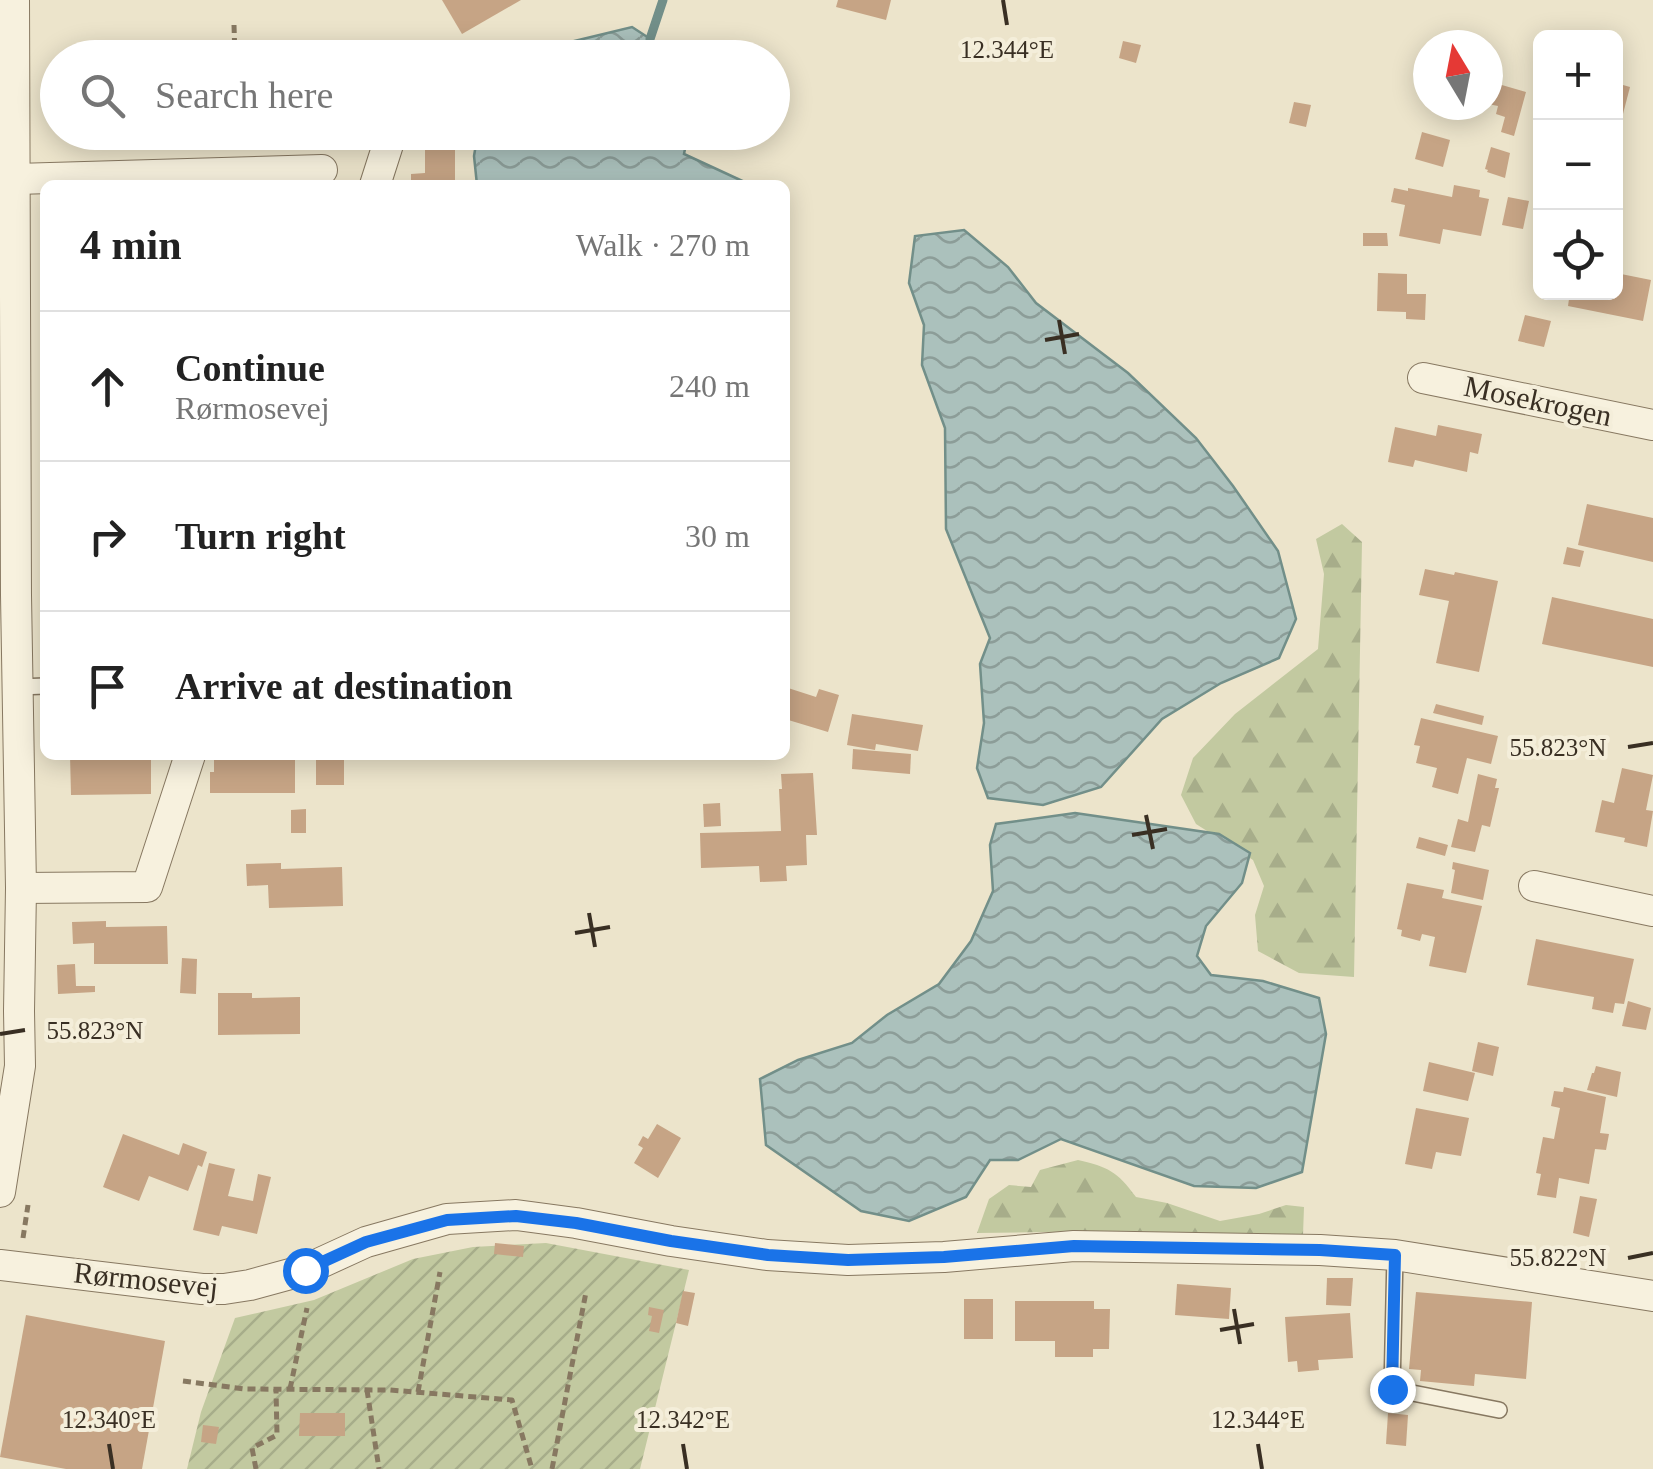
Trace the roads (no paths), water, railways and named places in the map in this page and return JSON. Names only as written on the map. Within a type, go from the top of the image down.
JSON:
[{"type":"street","points":[[0,1192],[20,1066],[21,888],[32,687],[8,595],[16,179],[14,0]]},
{"type":"street","points":[[377,180],[386,150]]},
{"type":"street","points":[[16,179],[322,170]]},
{"type":"street","name":"Mosekrogen","points":[[1423,378],[1653,425]]},
{"type":"street","points":[[21,888],[147,886],[188,760]]},
{"type":"street","points":[[1534,886],[1653,911]]},
{"type":"street","name":"Rørmosevej","points":[[0,1265],[224,1289],[305,1270],[366,1242],[447,1220],[516,1216],[768,1255],[848,1260],[1074,1246],[1395,1255],[1653,1296]]},
{"type":"lane","points":[[1395,1255],[1392,1389],[1499,1410]]},
{"type":"water","points":[[632,27],[652,40],[579,40]]},
{"type":"water","points":[[475,150],[685,150],[684,154],[740,180],[476,180]]},
{"type":"water","points":[[964,230],[1008,267],[1036,303],[1128,373],[1196,438],[1278,551],[1296,619],[1279,658],[1221,683],[1162,719],[1101,787],[1043,805],[988,798],[977,768],[984,723],[980,664],[990,638],[946,529],[945,428],[922,365],[924,325],[909,283],[915,236]]},
{"type":"water","points":[[1075,813],[1219,834],[1250,853],[1242,883],[1206,926],[1197,956],[1211,975],[1263,981],[1319,998],[1326,1034],[1302,1172],[1256,1188],[1194,1186],[1061,1139],[1018,1160],[990,1160],[966,1197],[909,1221],[861,1211],[766,1145],[760,1079],[798,1060],[852,1043],[887,1015],[939,984],[971,941],[993,891],[990,845],[996,824]]},
{"type":"waterway","points":[[650,39],[663,0]]}]
